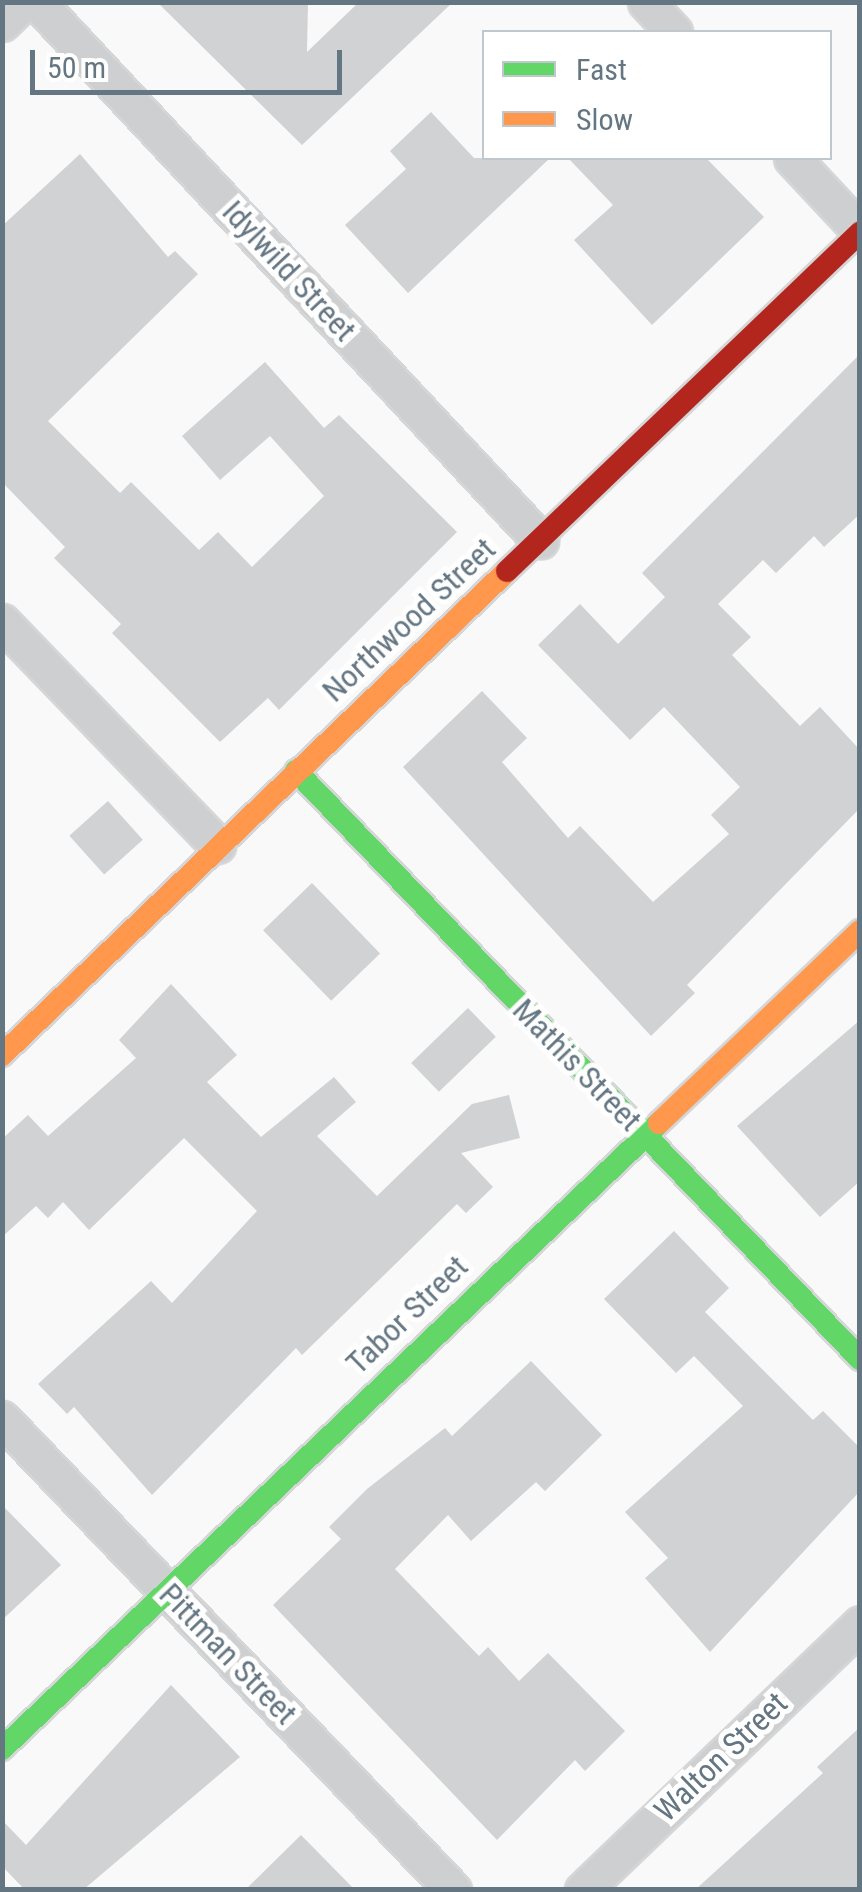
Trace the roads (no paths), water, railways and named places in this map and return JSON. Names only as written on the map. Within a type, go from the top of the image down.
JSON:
[{"type":"street","points":[[2,23],[24,2]]},
{"type":"street","name":"Idylwild Street","points":[[37,2],[540,540]]},
{"type":"street","points":[[646,2],[672,30]]},
{"type":"street","points":[[794,160],[860,231]]},
{"type":"street","name":"Northwood Street","points":[[2,1054],[860,231]]},
{"type":"street","points":[[2,622],[217,845]]},
{"type":"street","name":"Mathis Street","points":[[296,771],[860,1359]]},
{"type":"street","name":"Tabor Street","points":[[2,1748],[642,1133],[860,931]]},
{"type":"street","name":"Pittman Street","points":[[2,1419],[453,1890]]},
{"type":"street","name":"Walton Street","points":[[583,1890],[860,1624]]}]
